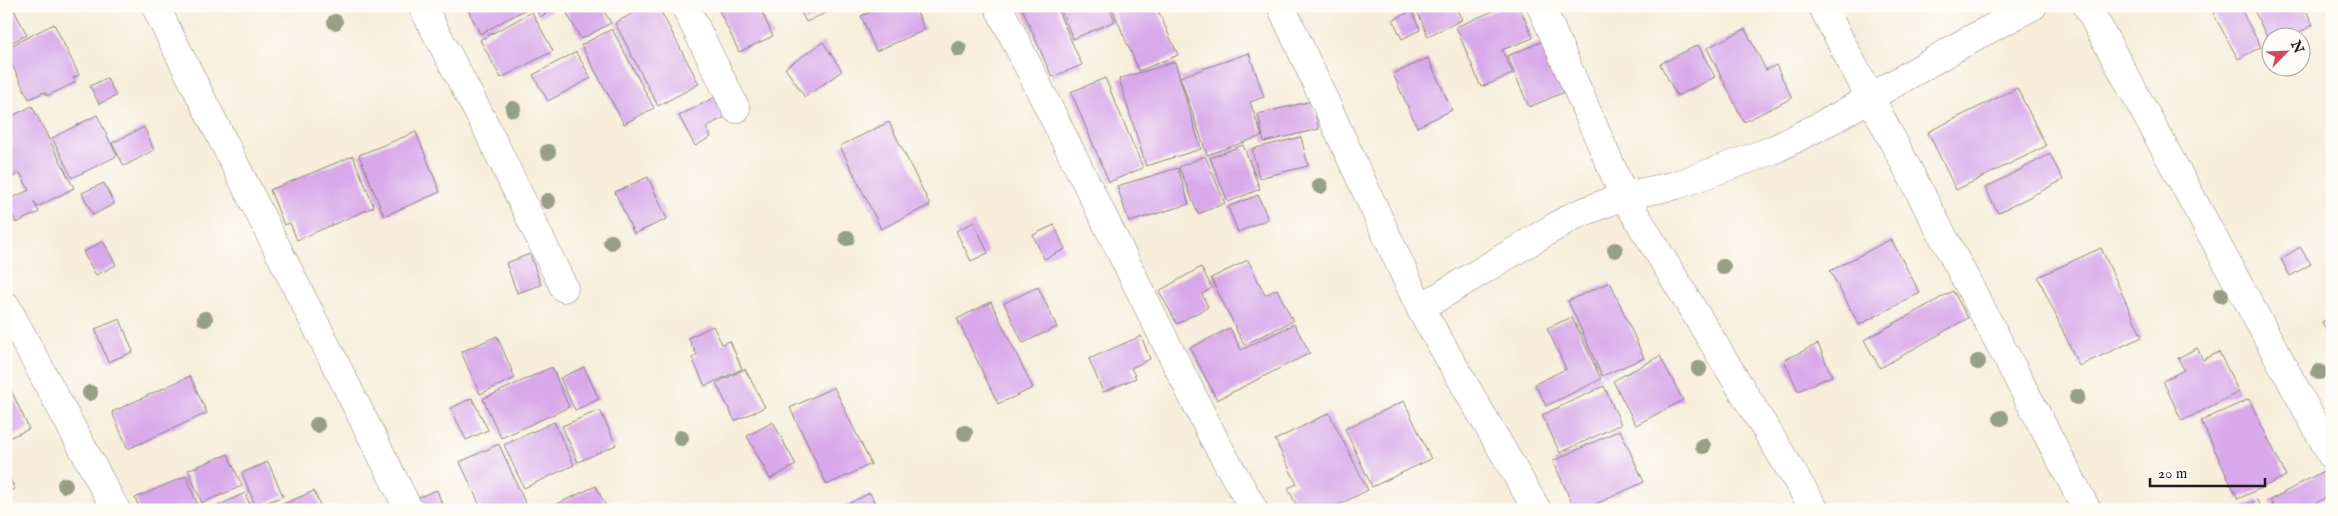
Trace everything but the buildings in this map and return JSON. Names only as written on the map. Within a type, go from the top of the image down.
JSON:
[{"type":"street","points":[[155,6],[409,510]]},
{"type":"street","points":[[422,6],[487,129],[564,288]]},
{"type":"street","points":[[685,6],[736,109]]},
{"type":"street","points":[[998,6],[1214,439],[1254,510]]},
{"type":"street","points":[[1281,6],[1420,308],[1537,510]]},
{"type":"street","points":[[1541,6],[1624,196],[1815,510]]},
{"type":"street","points":[[1822,6],[2087,510]]},
{"type":"street","points":[[1420,308],[1573,216],[1624,196],[1677,185],[1773,150],[1870,98],[1967,41],[2033,6]]},
{"type":"street","points":[[2087,6],[2332,456]]},
{"type":"street","points":[[6,306],[116,510]]}]
